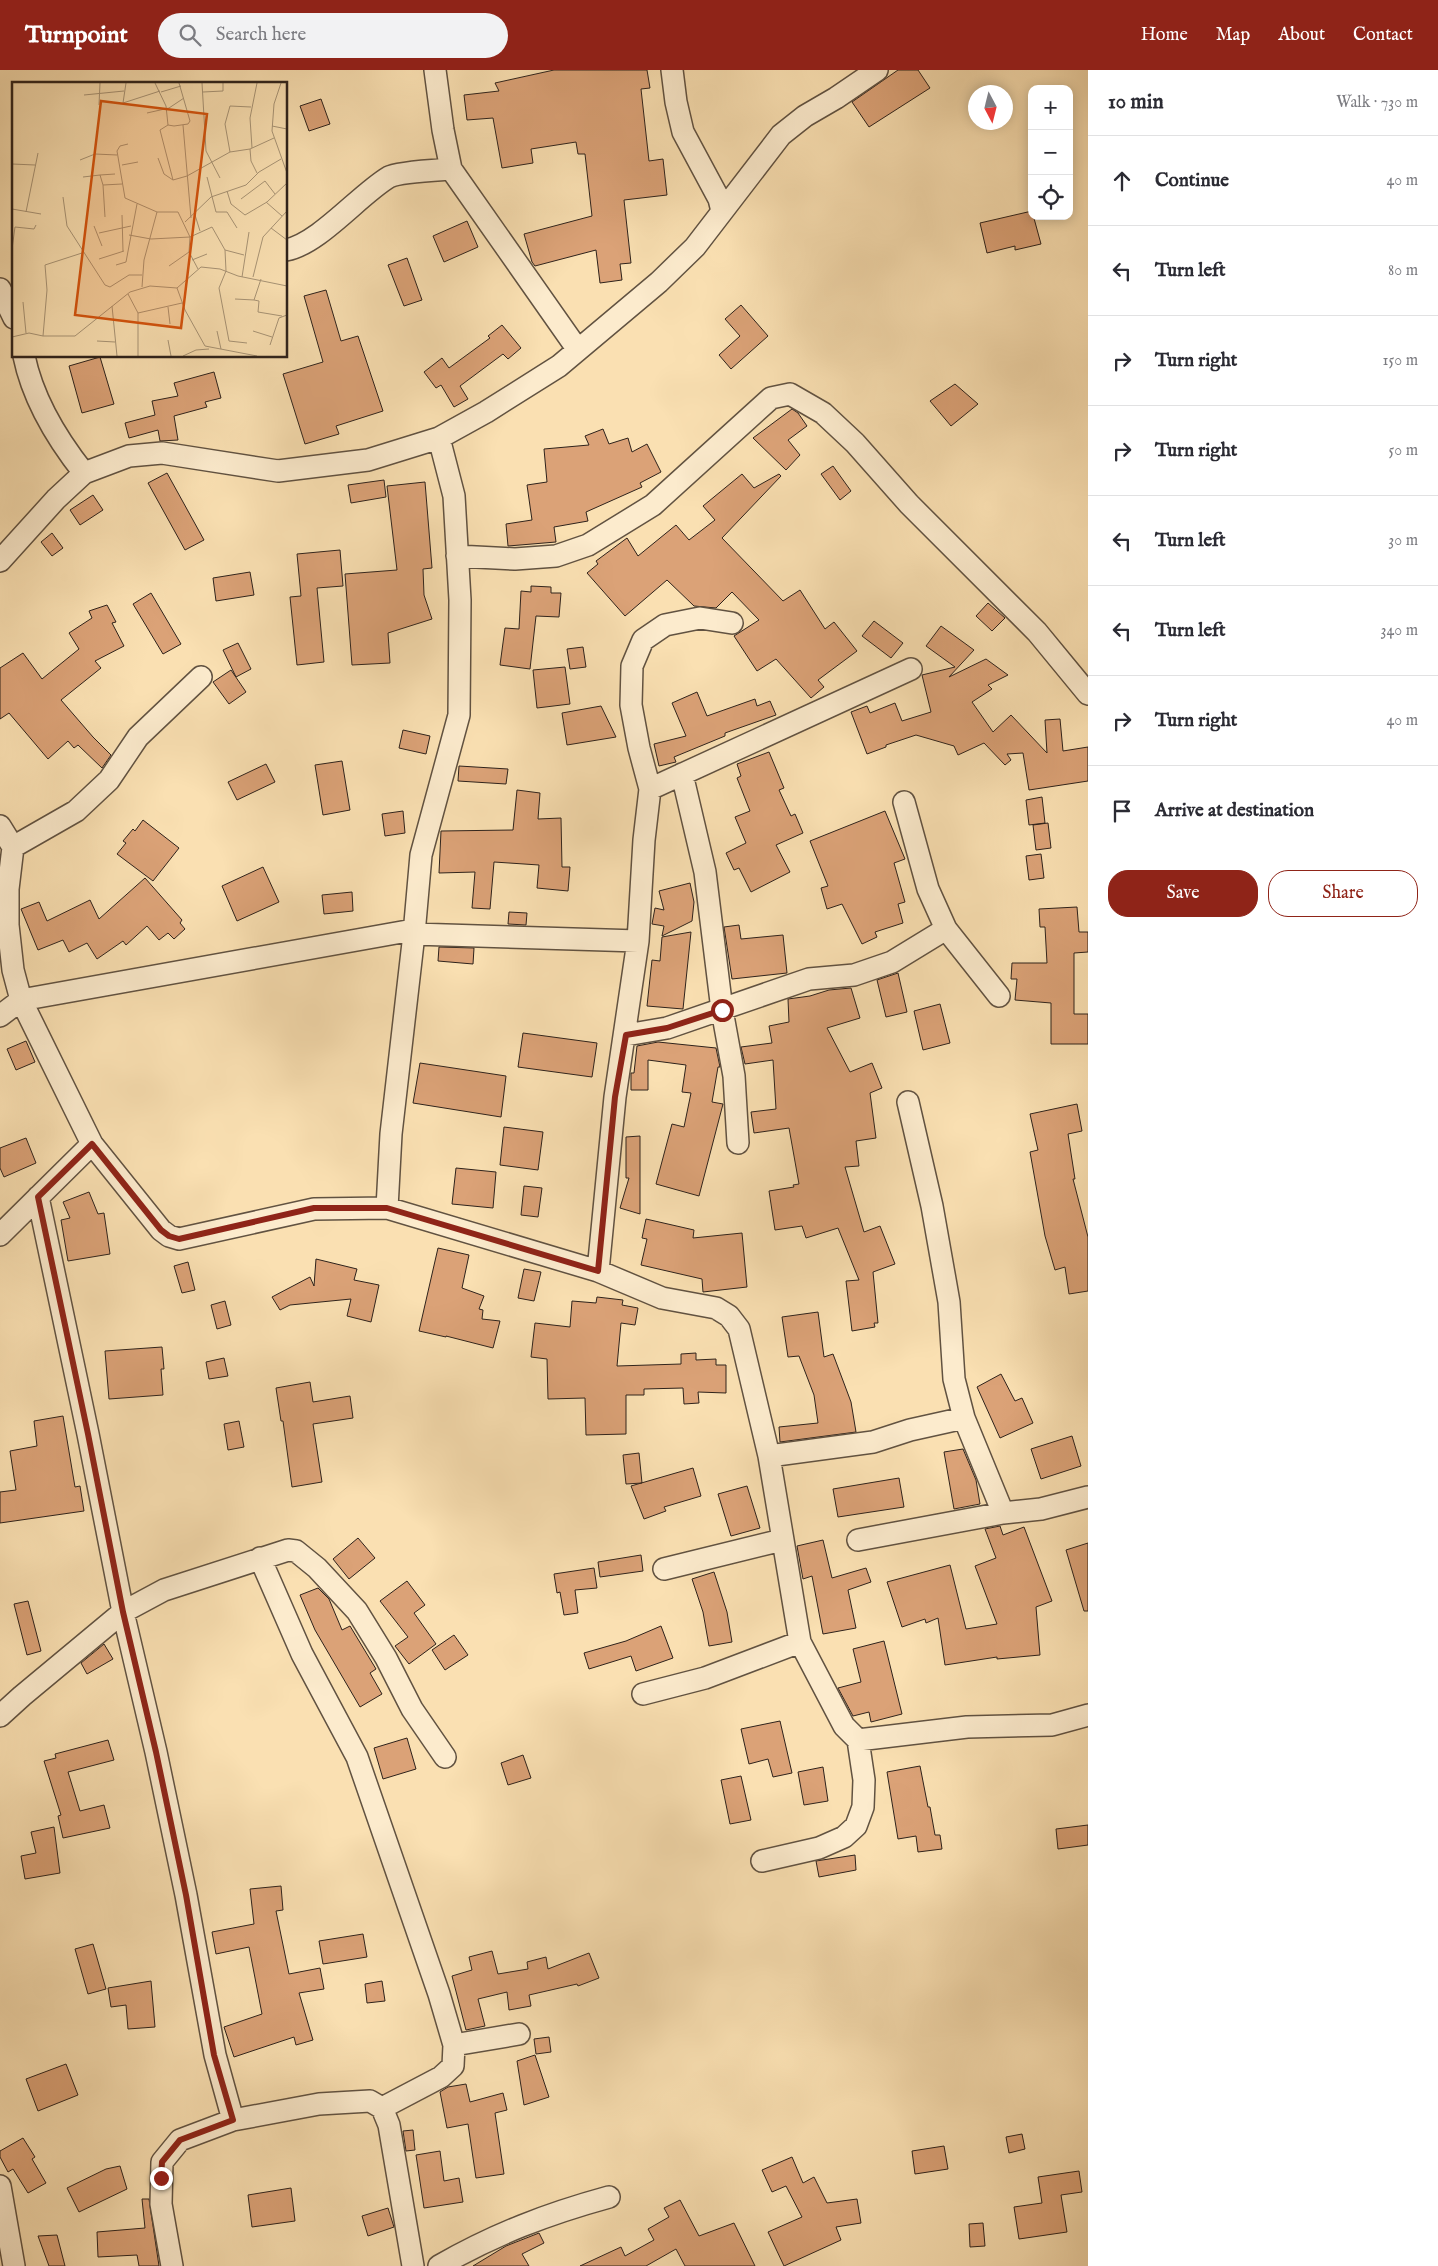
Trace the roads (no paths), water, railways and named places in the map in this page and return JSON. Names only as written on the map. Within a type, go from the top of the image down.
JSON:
[{"type":"street","points":[[435,70],[443,130],[451,169],[578,350]]},
{"type":"street","points":[[672,70],[676,102],[683,132],[719,199],[722,211]]},
{"type":"street","points":[[0,561],[56,499],[84,473],[129,456],[162,453],[278,471],[368,460],[439,438],[559,366],[659,282],[689,253],[781,135],[805,116],[836,98],[877,70]]},
{"type":"street","points":[[288,249],[310,239],[391,175],[451,169]]},
{"type":"street","points":[[0,291],[12,314]]},
{"type":"street","points":[[24,358],[27,372],[43,410],[65,449],[84,473]]},
{"type":"street","points":[[458,556],[515,559],[556,556],[588,545],[653,505],[771,398],[790,394],[823,413],[855,443],[909,504],[1037,632],[1088,694]]},
{"type":"street","points":[[387,1208],[391,1134],[421,855],[459,715],[460,600],[454,496],[439,438]]},
{"type":"street","points":[[598,1271],[614,1106],[626,1035],[638,941],[644,840],[650,789],[639,748],[631,705],[632,666],[643,640],[665,625],[700,618],[732,623]]},
{"type":"street","points":[[650,789],[911,669]]},
{"type":"street","points":[[13,847],[76,810],[109,780],[138,737],[201,677]]},
{"type":"street","points":[[682,774],[705,872],[722,1010],[734,1076],[738,1143]]},
{"type":"street","points":[[650,789],[688,799]]},
{"type":"street","points":[[904,802],[928,890],[946,929],[999,996]]},
{"type":"street","points":[[0,826],[13,847],[8,889],[8,925],[13,970],[21,1000],[92,1144],[161,1230],[169,1236],[179,1239],[314,1208],[387,1208],[598,1271],[662,1298],[716,1308],[729,1316],[739,1329],[769,1456],[800,1642],[844,1726],[858,1740],[864,1780],[863,1807],[856,1826],[844,1837],[819,1848],[762,1861]]},
{"type":"street","points":[[626,1035],[667,1028],[809,979],[854,975],[892,962],[946,929]]},
{"type":"street","points":[[0,1016],[21,1000],[414,932],[638,941]]},
{"type":"street","points":[[908,1102],[932,1206],[949,1302],[954,1379],[964,1418],[1003,1513]]},
{"type":"street","points":[[1,1231],[92,1144]]},
{"type":"street","points":[[38,1197],[123,1612],[156,1752],[186,1895],[214,2055],[233,2120]]},
{"type":"street","points":[[769,1456],[873,1442],[910,1430],[964,1418]]},
{"type":"street","points":[[858,1540],[1003,1513],[1042,1509],[1088,1497]]},
{"type":"street","points":[[664,1569],[782,1540]]},
{"type":"street","points":[[0,1716],[123,1612],[164,1590],[288,1550],[296,1551],[317,1568],[357,1611],[386,1658],[412,1708],[445,1757]]},
{"type":"street","points":[[260,1558],[302,1654],[357,1758],[439,1994],[454,2046],[453,2066],[441,2077],[382,2108]]},
{"type":"street","points":[[642,1694],[705,1678],[800,1642]]},
{"type":"street","points":[[858,1740],[967,1727],[1052,1725],[1088,1715]]},
{"type":"street","points":[[454,2046],[519,2034]]},
{"type":"street","points":[[172,2266],[161,2204],[162,2162],[180,2140],[233,2120],[319,2104],[370,2101],[382,2108],[389,2125],[412,2266]]},
{"type":"street","points":[[0,2186],[14,2266]]},
{"type":"street","points":[[439,2266],[481,2242],[561,2210],[609,2197]]}]
